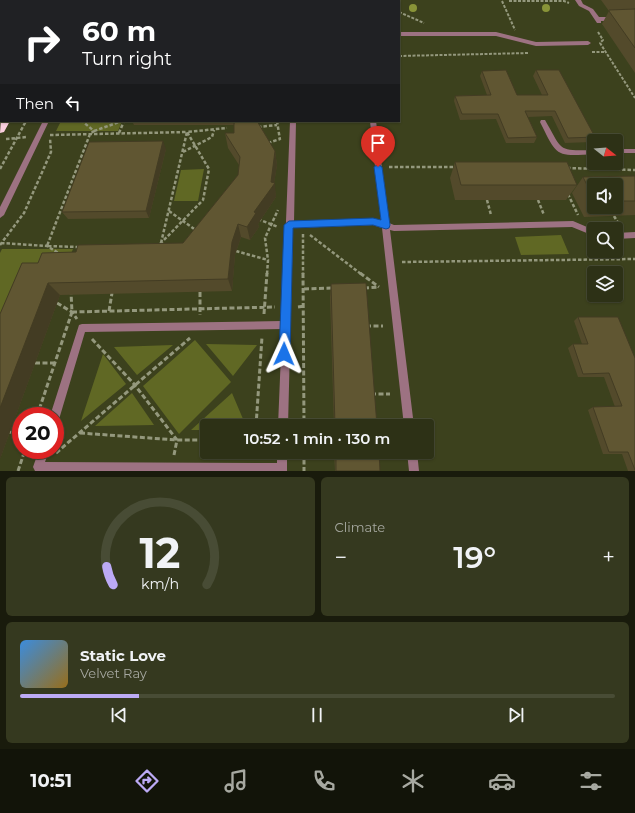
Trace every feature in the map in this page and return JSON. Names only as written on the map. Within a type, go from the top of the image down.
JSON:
[{"type":"lane","points":[[578,0],[581,5],[591,10],[598,20],[635,19]]},
{"type":"lane","points":[[400,34],[496,34],[536,44],[588,43]]},
{"type":"lane","points":[[0,215],[46,122]]},
{"type":"lane","points":[[283,419],[285,325],[293,122]]},
{"type":"lane","points":[[373,122],[408,419]]},
{"type":"lane","points":[[543,122],[557,150],[565,153],[587,152]]},
{"type":"lane","points":[[623,151],[635,151]]},
{"type":"lane","points":[[289,225],[373,222],[394,228],[573,224],[587,230]]},
{"type":"lane","points":[[623,236],[635,235]]},
{"type":"lane","points":[[58,407],[82,328],[198,325],[285,325]]},
{"type":"lane","points":[[41,459],[38,467],[282,469]]},
{"type":"lane","points":[[413,459],[414,471]]},
{"type":"path","points":[[510,0],[562,1],[570,4]]},
{"type":"path","points":[[502,1],[515,30]]},
{"type":"path","points":[[598,32],[603,40],[600,43],[635,98]]},
{"type":"path","points":[[590,52],[606,52]]},
{"type":"path","points":[[400,56],[534,53]]},
{"type":"path","points":[[0,169],[25,122]]},
{"type":"path","points":[[83,122],[94,132]]},
{"type":"path","points":[[47,246],[90,134],[120,122]]},
{"type":"path","points":[[120,133],[123,122]]},
{"type":"path","points":[[255,127],[277,125],[282,147]]},
{"type":"path","points":[[0,244],[24,213],[51,152],[50,135],[54,128]]},
{"type":"path","points":[[50,135],[187,132],[227,128]]},
{"type":"path","points":[[183,152],[212,137],[214,130]]},
{"type":"path","points":[[161,244],[203,200],[209,169],[187,132]]},
{"type":"path","points":[[161,244],[187,132]]},
{"type":"path","points":[[267,144],[280,139]]},
{"type":"path","points":[[378,167],[464,167]]},
{"type":"path","points":[[565,167],[605,170],[635,170]]},
{"type":"path","points":[[567,191],[579,217]]},
{"type":"path","points":[[487,200],[492,218]]},
{"type":"path","points":[[538,200],[545,218]]},
{"type":"path","points":[[256,419],[268,260],[265,238],[280,206]]},
{"type":"path","points":[[169,211],[199,232],[196,238]]},
{"type":"path","points":[[614,216],[618,222]]},
{"type":"path","points":[[256,218],[272,225]]},
{"type":"path","points":[[304,419],[305,306],[303,230],[380,287],[357,288]]},
{"type":"path","points":[[0,244],[86,246]]},
{"type":"path","points":[[154,245],[168,244]]},
{"type":"path","points":[[47,246],[66,258]]},
{"type":"path","points":[[77,252],[79,246]]},
{"type":"path","points":[[236,251],[268,260]]},
{"type":"path","points":[[390,262],[635,259]]},
{"type":"path","points":[[40,407],[72,312],[71,286]]},
{"type":"path","points":[[304,289],[334,288]]},
{"type":"path","points":[[38,467],[134,384],[190,339],[198,325],[201,309],[200,292]]},
{"type":"path","points":[[109,311],[112,294]]},
{"type":"path","points":[[57,303],[72,312],[82,328],[134,384],[176,440]]},
{"type":"path","points":[[72,312],[305,306]]},
{"type":"path","points":[[366,326],[383,326]]},
{"type":"path","points":[[35,363],[55,363]]},
{"type":"path","points":[[370,394],[390,394]]},
{"type":"path","points":[[79,433],[176,440],[200,440]]},
{"type":"path","points":[[18,471],[22,459]]},
{"type":"path","points":[[304,459],[304,471]]},
{"type":"green space","points":[[60,122],[122,122],[118,131],[56,131]]},
{"type":"green space","points":[[204,169],[198,201],[174,201],[181,170]]},
{"type":"green space","points":[[561,235],[569,254],[521,255],[515,237]]},
{"type":"green space","points":[[2,249],[73,249],[67,263],[0,348],[0,253]]},
{"type":"green space","points":[[195,340],[231,382],[179,434],[143,386]]},
{"type":"green space","points":[[206,344],[257,345],[233,376]]},
{"type":"green space","points":[[173,345],[137,375],[114,347]]},
{"type":"green space","points":[[103,354],[126,384],[81,421]]},
{"type":"green space","points":[[132,393],[154,425],[95,426]]},
{"type":"green space","points":[[232,393],[243,419],[203,419]]},
{"type":"green space","points":[[200,422],[200,430],[191,430]]},
{"type":"building","points":[[635,9],[635,48],[609,10]]},
{"type":"building","points":[[506,70],[517,95],[548,95],[536,70],[559,70],[593,134],[587,134],[587,137],[568,138],[555,111],[525,111],[537,137],[508,138],[498,114],[462,114],[455,96],[491,95],[482,71]]},
{"type":"building","points":[[258,122],[275,151],[271,182],[275,183],[254,212],[256,213],[247,227],[238,224],[232,242],[228,279],[48,283],[0,408],[0,314],[22,263],[38,263],[42,253],[76,252],[78,245],[183,243],[238,175],[240,157],[225,133],[234,133],[234,123]]},
{"type":"building","points":[[163,141],[146,211],[62,212],[89,142]]},
{"type":"building","points":[[455,162],[567,162],[577,185],[461,185]]},
{"type":"building","points":[[635,176],[635,201],[623,201],[623,178],[587,178],[587,185],[583,177]]},
{"type":"building","points":[[366,283],[376,419],[335,419],[331,284]]},
{"type":"building","points":[[578,317],[618,317],[635,358],[635,470],[628,452],[609,452],[593,407],[622,406],[609,373],[583,374],[573,344],[588,344]]},
{"type":"building","points":[[336,459],[379,459],[380,471],[336,471]]},
{"type":"route","points":[[284,354],[289,225],[373,222],[386,225],[378,167]]}]
